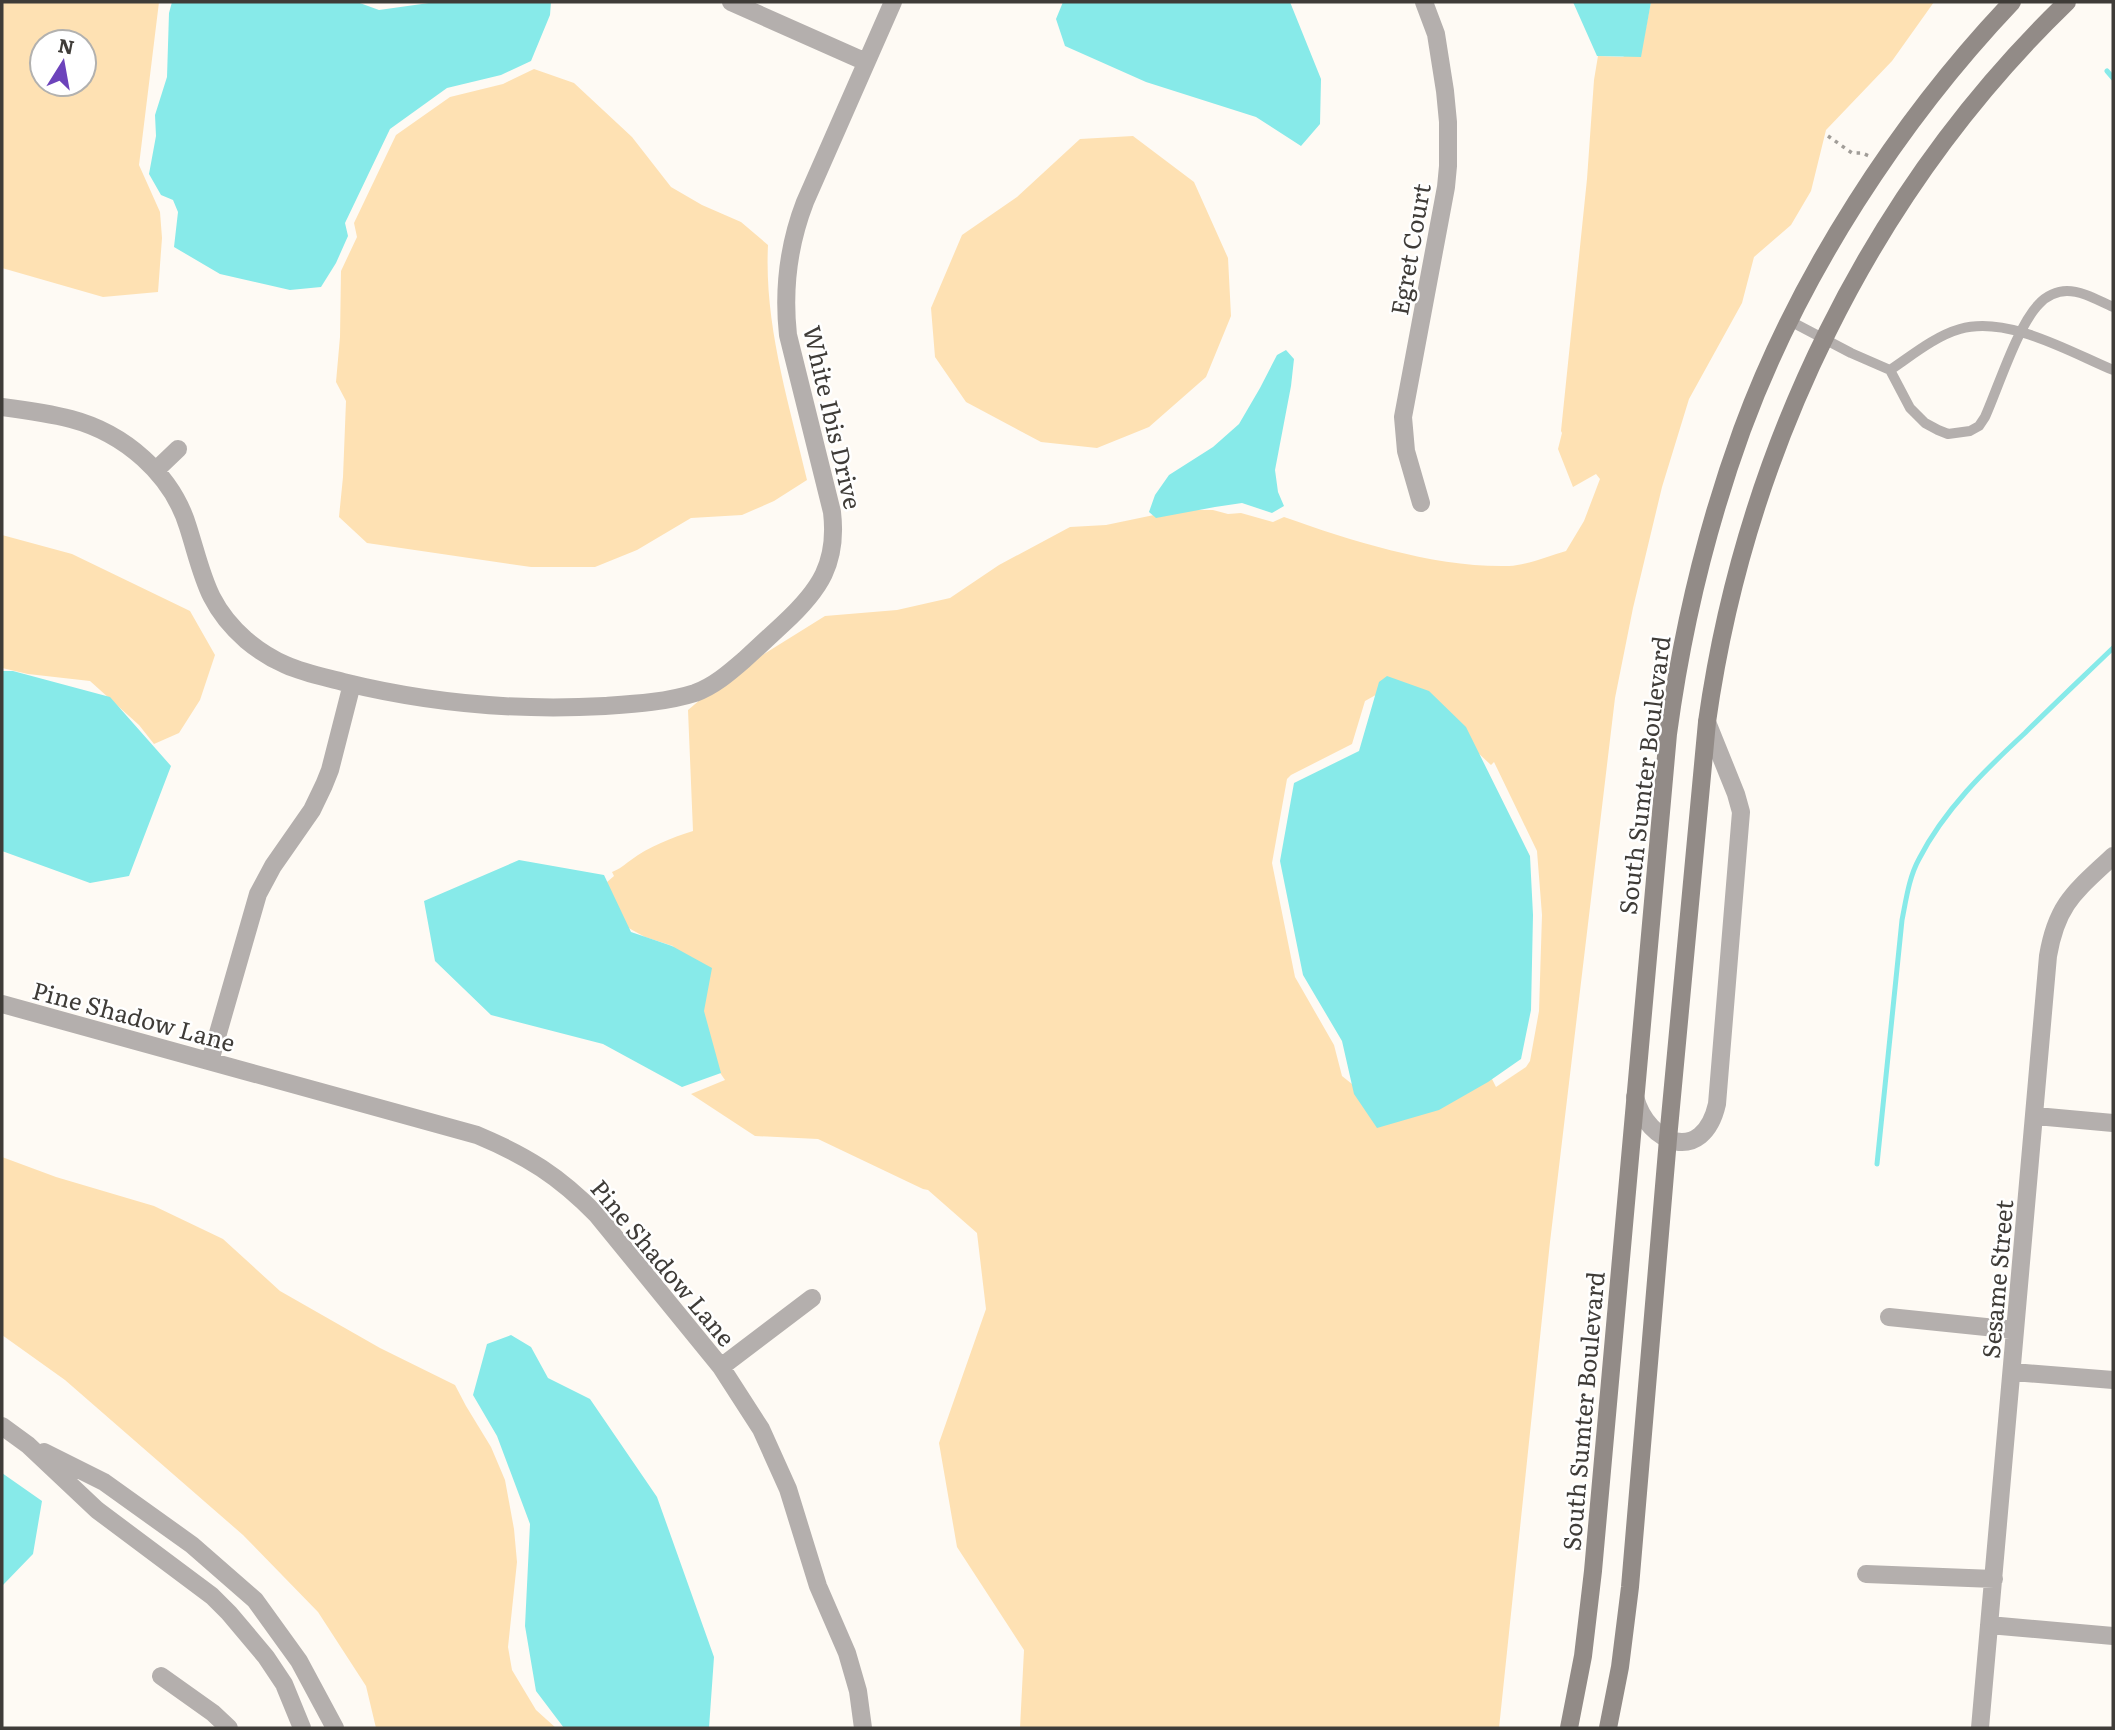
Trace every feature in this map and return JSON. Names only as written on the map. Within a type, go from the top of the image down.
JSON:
[{"type":"main road","name":"South Sumter Boulevard","points":[[1569,1728],[1583,1657],[1593,1571],[1662,785],[1682,642],[1704,547],[1732,458],[1754,401],[1790,321],[1836,237],[1881,165],[1934,92],[2012,2]]},
{"type":"main road","points":[[1608,1728],[1622,1654],[1630,1587],[1707,722],[1725,621],[1750,524],[1785,426],[1824,339],[1886,227],[1936,153],[2014,56],[2067,2]]},
{"type":"street","points":[[731,2],[866,62]]},
{"type":"street","name":"White Ibis Drive","points":[[2,407],[70,419],[99,429],[130,447],[156,470],[184,514],[211,600],[234,629],[267,655],[287,666],[352,684],[424,699],[509,706],[579,707],[625,704],[702,690],[723,678],[811,597],[820,584],[832,555],[832,512],[788,335],[788,267],[796,225],[893,2]]},
{"type":"street","name":"Egret Court","points":[[1421,503],[1406,451],[1403,417],[1446,187],[1449,146],[1436,34],[1424,2]]},
{"type":"street","points":[[156,470],[178,449]]},
{"type":"street","points":[[210,1061],[258,894],[273,866],[312,810],[324,785],[352,684]]},
{"type":"street","points":[[1635,1097],[1637,1107],[1644,1118],[1668,1139],[1684,1143],[1699,1136],[1712,1122],[1717,1104],[1741,812],[1737,794],[1707,722]]},
{"type":"street","name":"Sesame Street","points":[[1980,1728],[2048,956],[2063,908],[2113,856]]},
{"type":"street","name":"Pine Shadow Lane","points":[[2,1004],[450,1126],[527,1158],[565,1185],[597,1215],[721,1367],[761,1429],[788,1489],[818,1586],[842,1638],[858,1690],[863,1728]]},
{"type":"street","points":[[2036,1116],[2113,1123]]},
{"type":"street","points":[[721,1367],[812,1298]]},
{"type":"street","points":[[1889,1317],[2015,1330]]},
{"type":"street","points":[[2013,1372],[2113,1380]]},
{"type":"street","points":[[2,1426],[28,1445],[97,1510],[212,1596],[229,1613],[266,1657],[284,1684],[302,1728]]},
{"type":"street","points":[[28,1445],[104,1482],[191,1545],[255,1600],[299,1661],[335,1728]]},
{"type":"street","points":[[1866,1574],[1994,1579]]},
{"type":"street","points":[[1989,1625],[2113,1636]]},
{"type":"street","points":[[161,1676],[213,1713],[229,1728]]},
{"type":"lane","points":[[1790,321],[1890,370],[1910,408],[1926,423],[1948,433],[1970,430],[1979,426],[1986,417],[2022,331],[2041,302],[2055,292],[2068,291],[2086,295],[2113,307]]},
{"type":"lane","points":[[1890,370],[1933,342],[1959,329],[1978,326],[2022,331],[2113,370]]},
{"type":"path","points":[[1828,136],[1852,153],[1865,154],[1881,165]]},
{"type":"shaded area","points":[[2,2],[159,2],[139,165],[160,212],[162,238],[158,292],[103,297],[2,268]]},
{"type":"shaded area","points":[[1651,2],[1934,2],[1892,61],[1826,130],[1811,191],[1791,225],[1754,257],[1742,303],[1689,399],[1662,487],[1615,698],[1550,1242],[1499,1728],[1020,1728],[1024,1650],[957,1547],[939,1443],[986,1309],[977,1233],[928,1190],[818,1139],[755,1136],[691,1094],[725,1080],[714,1064],[673,946],[645,937],[614,920],[607,882],[614,876],[612,872],[645,851],[693,831],[688,710],[727,677],[825,616],[897,610],[950,598],[999,565],[1070,527],[1106,525],[1178,510],[1213,510],[1228,514],[1241,513],[1273,522],[1284,517],[1366,544],[1453,563],[1509,566],[1566,551],[1584,521],[1600,479],[1596,474],[1573,487],[1558,449],[1562,433],[1587,179],[1594,80],[1598,56],[1623,57],[1643,42]],"holes":[[[1390,687],[1491,765],[1494,762],[1537,851],[1542,915],[1539,1011],[1530,1061],[1526,1067],[1496,1087],[1492,1079],[1352,1084],[1342,1076],[1334,1045],[1295,977],[1272,863],[1287,779],[1352,744],[1365,701]]]},
{"type":"shaded area","points":[[534,69],[574,83],[632,137],[671,187],[702,205],[741,222],[768,245],[774,334],[807,480],[774,501],[742,515],[691,518],[637,550],[595,567],[531,567],[367,543],[339,517],[346,401],[336,382],[341,271],[357,237],[354,223],[396,135],[450,97],[503,84]]},
{"type":"shaded area","points":[[1133,136],[1194,182],[1228,258],[1231,316],[1206,377],[1149,427],[1097,448],[1041,442],[966,402],[935,357],[931,308],[962,235],[1017,197],[1080,139]]},
{"type":"shaded area","points":[[2,535],[72,554],[190,611],[215,655],[200,700],[179,733],[154,744],[139,725],[90,681],[28,674],[2,668]]},
{"type":"shaded area","points":[[2,1157],[56,1177],[154,1206],[223,1239],[280,1291],[380,1348],[455,1385],[491,1447],[505,1480],[517,1562],[508,1647],[512,1670],[536,1710],[556,1728],[376,1728],[366,1686],[318,1612],[243,1535],[65,1380],[2,1335]]},
{"type":"water","points":[[172,2],[357,2],[379,10],[436,2],[551,2],[550,15],[531,61],[501,75],[447,88],[390,129],[345,223],[348,236],[336,263],[321,287],[290,290],[220,274],[174,247],[178,212],[173,200],[161,195],[149,174],[156,136],[155,115],[167,77],[169,13]]},
{"type":"water","points":[[1063,2],[1290,2],[1321,79],[1320,124],[1301,146],[1256,117],[1146,82],[1065,46],[1056,19]]},
{"type":"water","points":[[1573,2],[1651,2],[1641,57],[1597,56]]},
{"type":"water","points":[[1286,350],[1294,359],[1275,470],[1278,492],[1284,506],[1272,513],[1242,503],[1156,518],[1149,512],[1155,495],[1169,475],[1213,447],[1239,424],[1277,355]]},
{"type":"water","points":[[2,671],[13,671],[110,697],[171,766],[129,876],[90,883],[2,851]]},
{"type":"water","points":[[1387,676],[1429,691],[1466,727],[1530,856],[1533,915],[1531,1010],[1521,1059],[1488,1082],[1439,1110],[1377,1128],[1354,1094],[1342,1041],[1303,975],[1280,861],[1294,783],[1359,751],[1379,682]]},
{"type":"water","points":[[519,860],[604,875],[631,932],[672,946],[712,968],[704,1011],[721,1073],[682,1087],[603,1044],[491,1015],[435,961],[424,901]]},
{"type":"water","points":[[511,1335],[531,1347],[548,1378],[590,1399],[657,1497],[714,1657],[709,1728],[564,1728],[536,1691],[525,1626],[530,1524],[497,1436],[473,1395],[487,1344]]},
{"type":"water","points":[[2,1473],[42,1501],[33,1554],[2,1586]]},
{"type":"waterway","points":[[2107,71],[2113,78]]},
{"type":"waterway","points":[[1877,1164],[1902,920],[1916,866],[1940,824],[1966,792],[2113,648]]}]
